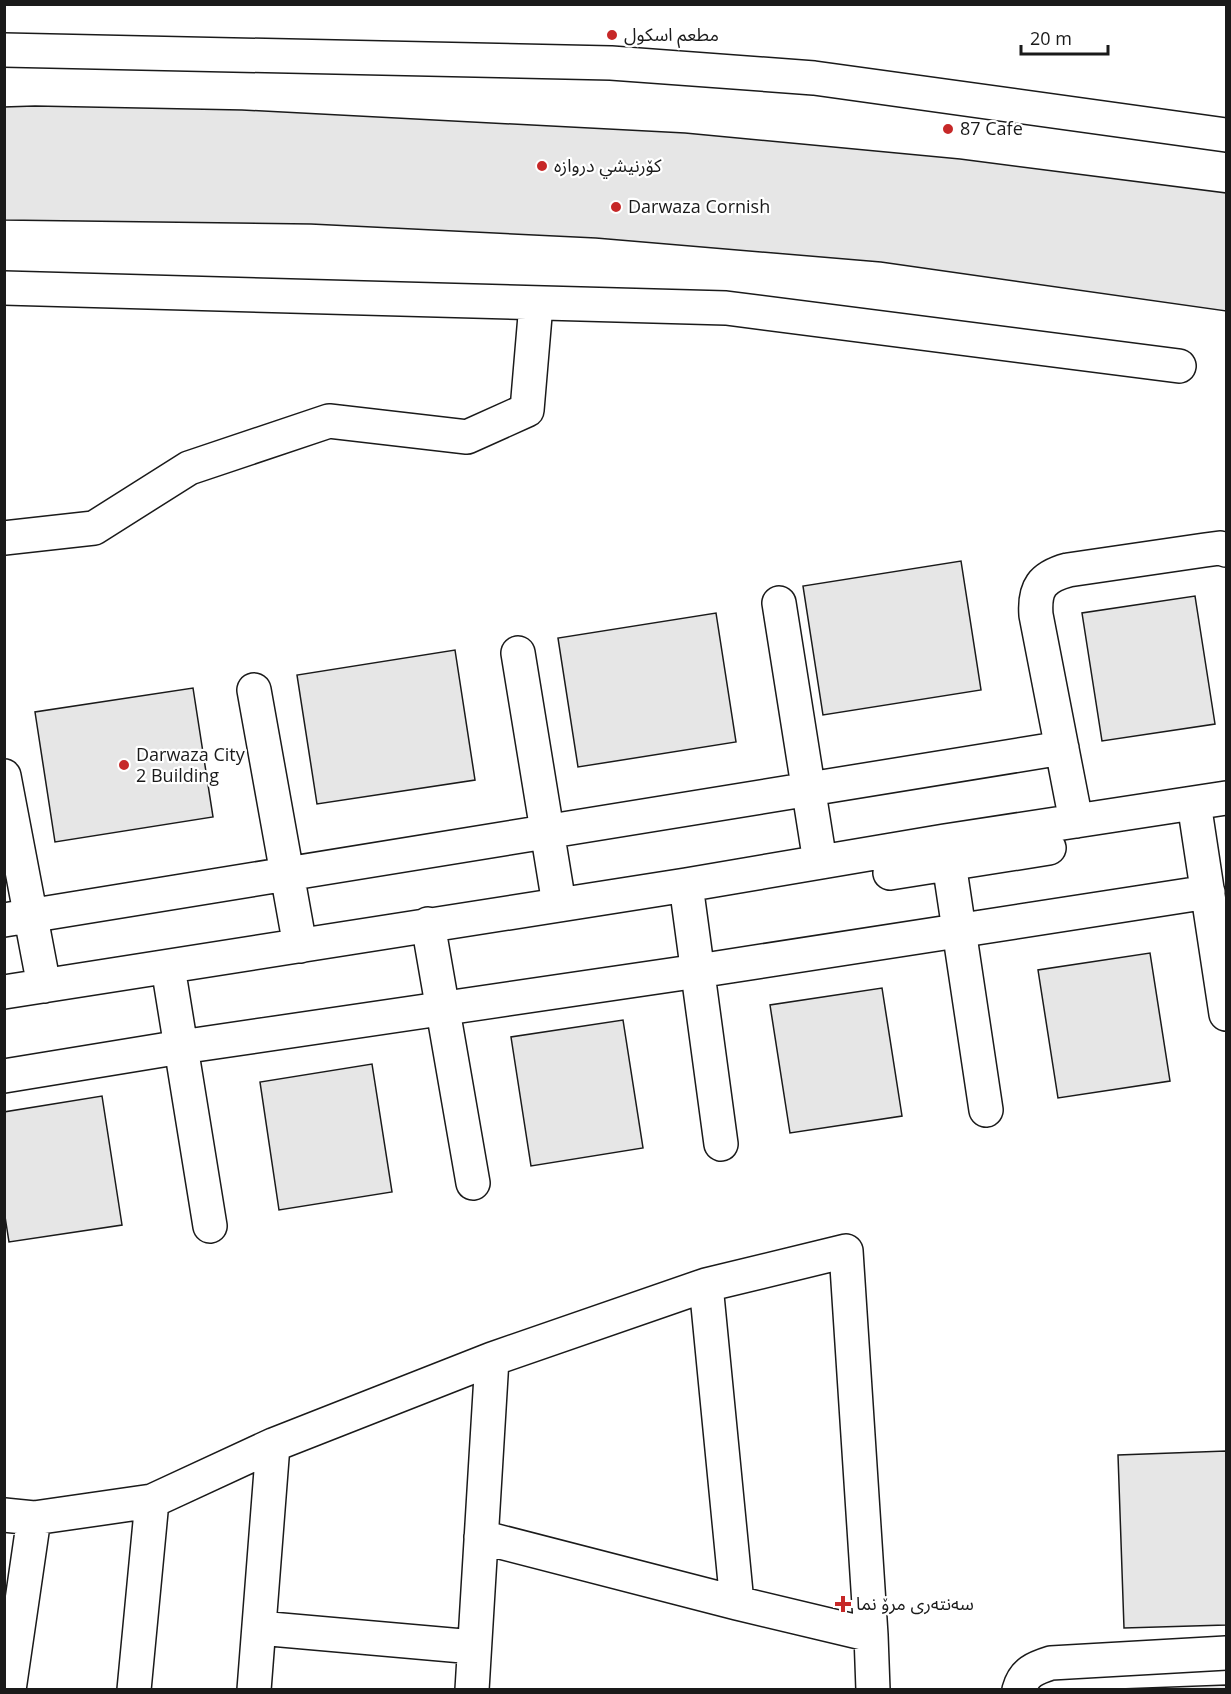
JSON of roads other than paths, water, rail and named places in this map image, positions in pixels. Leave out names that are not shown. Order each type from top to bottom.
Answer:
[{"type":"street","points":[[4,50],[647,66],[814,78],[1227,135]]},
{"type":"street","points":[[4,288],[726,309],[1179,366]]},
{"type":"street","points":[[4,538],[94,528],[189,468],[329,422],[467,437],[527,410],[536,304]]},
{"type":"street","points":[[1076,821],[1036,615],[1035,599],[1041,585],[1052,574],[1068,570],[1205,549],[1227,550]]},
{"type":"street","points":[[779,603],[820,862]]},
{"type":"street","points":[[518,653],[559,904]]},
{"type":"street","points":[[254,690],[300,946]]},
{"type":"street","points":[[18,918],[1062,748]]},
{"type":"street","points":[[4,776],[18,918],[44,986]]},
{"type":"street","points":[[4,992],[44,986],[169,976],[947,852],[1206,816],[1227,798]]},
{"type":"street","points":[[4,1011],[300,946],[430,933],[559,904],[688,894],[820,862],[947,852],[1076,821],[1206,816]]},
{"type":"street","points":[[1206,816],[1208,892],[1227,1014]]},
{"type":"street","points":[[947,852],[986,1110]]},
{"type":"street","points":[[4,1076],[181,1047],[698,971],[1208,892]]},
{"type":"street","points":[[688,894],[721,1144]]},
{"type":"street","points":[[430,933],[473,1183]]},
{"type":"street","points":[[169,976],[210,1226]]},
{"type":"street","points":[[9,1689],[19,1517],[152,1501],[273,1444],[492,1359],[706,1285],[846,1251],[873,1689]]},
{"type":"street","points":[[706,1285],[737,1603]]},
{"type":"street","points":[[472,1689],[492,1359]]},
{"type":"street","points":[[254,1689],[273,1444]]},
{"type":"street","points":[[134,1689],[152,1501]]},
{"type":"street","points":[[481,1537],[871,1635]]},
{"type":"street","points":[[259,1628],[474,1647]]},
{"type":"street","points":[[1019,1689],[1021,1682],[1031,1670],[1051,1663],[1227,1653]]},
{"type":"place","name":"مطعم اسكول","points":[[612,35]]},
{"type":"place","name":"87 Cafe","points":[[948,129]]},
{"type":"place","name":"کۆرنيشي دروازە","points":[[542,166]]},
{"type":"place","name":"Darwaza Cornish","points":[[616,207]]},
{"type":"place","name":"Darwaza City 2 Building","points":[[124,765]]},
{"type":"place","name":"سەنتەرى مرۆ نما","points":[[843,1604]]}]
